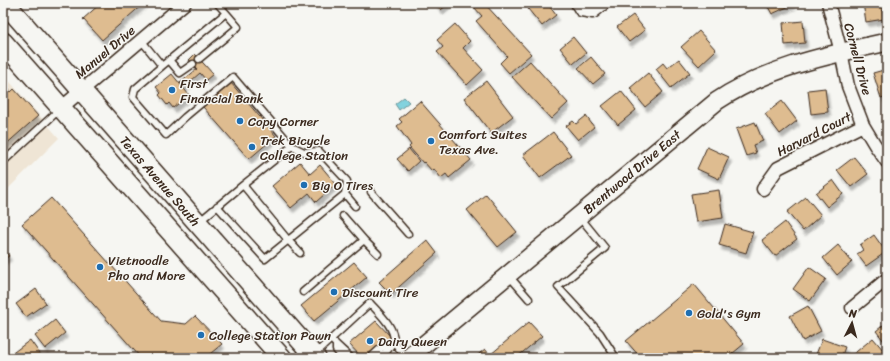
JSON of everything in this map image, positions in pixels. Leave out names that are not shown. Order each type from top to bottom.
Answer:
[{"type":"main road","name":"Texas Avenue South","points":[[5,3],[315,356]]},
{"type":"main road","name":"Texas Avenue South","points":[[3,42],[282,358]]},
{"type":"street","name":"Manuel Drive","points":[[61,108],[185,3]]},
{"type":"street","points":[[576,3],[581,10],[593,12],[604,3]]},
{"type":"street","name":"Cornell Drive","points":[[828,3],[848,86],[863,125],[887,162]]},
{"type":"street","name":"Brentwood Drive East","points":[[407,358],[717,101],[729,93],[767,74],[797,64],[841,52],[887,42]]},
{"type":"street","name":"Harvard Court","points":[[763,189],[778,168],[863,125]]},
{"type":"street","points":[[852,308],[887,278]]},
{"type":"lane","points":[[199,59],[238,27],[217,3]]},
{"type":"lane","points":[[217,206],[265,259],[344,194],[347,181],[319,151],[304,152],[292,146],[233,78],[185,117],[166,135],[133,97],[135,89],[226,12]]},
{"type":"lane","points":[[141,40],[162,66]]},
{"type":"lane","points":[[169,60],[180,73],[193,64]]},
{"type":"lane","points":[[3,162],[61,108]]},
{"type":"lane","points":[[197,223],[292,146]]},
{"type":"lane","points":[[243,185],[300,253]]},
{"type":"lane","points":[[371,192],[408,234]]},
{"type":"lane","points":[[344,194],[355,206]]},
{"type":"lane","points":[[343,216],[378,254]]},
{"type":"lane","points":[[579,216],[605,248],[558,287],[600,333],[616,358]]},
{"type":"lane","points":[[303,292],[364,240]]},
{"type":"lane","points":[[508,274],[529,299]]},
{"type":"lane","points":[[315,356],[370,303],[383,317],[394,336],[392,344],[387,351],[378,358]]},
{"type":"lane","points":[[331,339],[351,358]]},
{"type":"lane","points":[[336,344],[336,350],[343,358]]},
{"type":"lane","points":[[392,344],[407,358]]},
{"type":"lane","points":[[370,358],[382,347],[392,344]]},
{"type":"shaded area","points":[[3,74],[59,138],[3,194]]},
{"type":"water","points":[[404,97],[409,102],[399,110],[395,104]]},
{"type":"building","points":[[101,3],[144,3],[102,40],[83,19]]},
{"type":"building","points":[[435,3],[449,3],[441,10]]},
{"type":"building","points":[[479,3],[484,3],[531,54],[509,73],[500,63],[507,56],[476,21],[482,16],[474,7]]},
{"type":"building","points":[[536,3],[547,3],[556,15],[542,26],[528,9]]},
{"type":"building","points":[[765,3],[794,3],[794,4],[772,14]]},
{"type":"building","points":[[863,3],[881,3],[884,19],[866,22]]},
{"type":"building","points":[[633,15],[645,30],[629,42],[617,27]]},
{"type":"building","points":[[803,21],[805,43],[785,45],[783,23]]},
{"type":"building","points":[[455,24],[470,41],[463,48],[483,70],[467,85],[437,52],[443,47],[437,40]]},
{"type":"building","points":[[699,31],[716,50],[699,66],[681,47]]},
{"type":"building","points":[[573,37],[586,53],[573,64],[560,48]]},
{"type":"building","points":[[195,54],[213,74],[206,80],[200,73],[184,87],[180,83],[197,69],[189,60]]},
{"type":"building","points":[[591,57],[605,74],[593,84],[578,68]]},
{"type":"building","points":[[679,59],[690,73],[671,88],[656,69],[663,63],[667,68]]},
{"type":"building","points":[[530,61],[568,103],[551,119],[512,77]]},
{"type":"building","points":[[887,69],[887,96],[881,98],[873,73]]},
{"type":"building","points":[[648,73],[663,92],[645,107],[630,88]]},
{"type":"building","name":"First Financial Bank","points":[[172,74],[189,95],[173,108],[169,103],[167,105],[159,95],[161,93],[156,87]]},
{"type":"building","points":[[486,81],[513,116],[491,133],[464,98]]},
{"type":"building","name":"Copy Corner","points":[[231,83],[276,136],[249,159],[203,107]]},
{"type":"building","points":[[6,87],[11,92],[14,89],[38,116],[3,147],[3,90]]},
{"type":"building","points":[[825,88],[828,112],[811,114],[808,90]]},
{"type":"building","points":[[621,91],[636,110],[618,125],[602,106]]},
{"type":"building","name":"Comfort Suites Texas Ave.","points":[[420,101],[471,160],[449,178],[446,174],[441,178],[434,169],[432,171],[424,162],[423,163],[409,147],[411,145],[397,126],[402,122],[399,119]]},
{"type":"building","points":[[782,101],[797,121],[780,134],[765,114]]},
{"type":"building","points":[[586,116],[594,127],[578,140],[566,126],[573,121],[576,124]]},
{"type":"building","points":[[755,122],[763,141],[753,145],[756,153],[746,156],[736,129]]},
{"type":"building","points":[[553,132],[571,155],[540,178],[523,155]]},
{"type":"building","points":[[707,147],[729,157],[719,179],[697,169]]},
{"type":"building","points":[[409,149],[419,161],[408,171],[397,159]]},
{"type":"building","points":[[854,157],[868,174],[851,187],[837,170]]},
{"type":"building","name":"Big O Tires","points":[[300,162],[310,174],[320,165],[336,184],[316,202],[309,193],[291,208],[272,186]]},
{"type":"building","points":[[833,180],[843,194],[827,207],[816,193]]},
{"type":"building","points":[[719,190],[723,218],[696,222],[691,194]]},
{"type":"building","points":[[486,194],[517,232],[498,247],[467,210]]},
{"type":"building","points":[[806,197],[821,215],[803,231],[787,212]]},
{"type":"building","points":[[51,198],[161,321],[186,324],[195,316],[222,344],[205,358],[141,358],[22,224]]},
{"type":"building","points":[[785,222],[797,239],[775,256],[762,240]]},
{"type":"building","points":[[725,224],[753,232],[746,253],[719,245]]},
{"type":"building","points":[[874,235],[886,252],[866,266],[857,254],[863,250],[860,245]]},
{"type":"building","points":[[427,240],[437,253],[391,294],[379,282]]},
{"type":"building","points":[[838,245],[852,262],[837,275],[823,258]]},
{"type":"building","points":[[3,249],[9,256],[3,260]]},
{"type":"building","name":"Discount Tire","points":[[354,262],[367,277],[314,321],[301,306]]},
{"type":"building","points":[[809,267],[826,279],[810,301],[793,289]]},
{"type":"building","name":"Gold's Gym","points":[[694,284],[744,344],[727,358],[641,358],[626,341]]},
{"type":"building","points":[[36,289],[46,303],[26,317],[16,304]]},
{"type":"building","points":[[808,306],[821,331],[803,341],[790,316]]},
{"type":"building","points":[[55,320],[65,333],[45,349],[35,336]]},
{"type":"building","name":"Dairy Queen","points":[[376,321],[391,337],[367,358],[362,358],[349,344]]},
{"type":"building","points":[[529,322],[542,336],[516,358],[474,358],[485,349],[490,355]]},
{"type":"building","points":[[887,322],[887,345],[876,331]]},
{"type":"building","points":[[873,338],[884,351],[876,358],[853,358],[851,356]]},
{"type":"building","points":[[822,339],[845,347],[841,358],[815,357]]},
{"type":"building","points":[[30,340],[40,354],[35,358],[12,358],[10,355]]},
{"type":"place","name":"First Financial Bank","points":[[172,90]]},
{"type":"place","name":"Copy Corner","points":[[240,121]]},
{"type":"place","name":"Comfort Suites Texas Ave.","points":[[431,141]]},
{"type":"place","name":"Trek Bicycle College Station","points":[[252,147]]},
{"type":"place","name":"Big O Tires","points":[[304,185]]},
{"type":"place","name":"Vietnoodle Pho and More","points":[[100,267]]},
{"type":"place","name":"Discount Tire","points":[[334,292]]},
{"type":"place","name":"Gold's Gym","points":[[689,313]]},
{"type":"place","name":"College Station Pawn","points":[[201,335]]},
{"type":"place","name":"Dairy Queen","points":[[370,341]]}]
